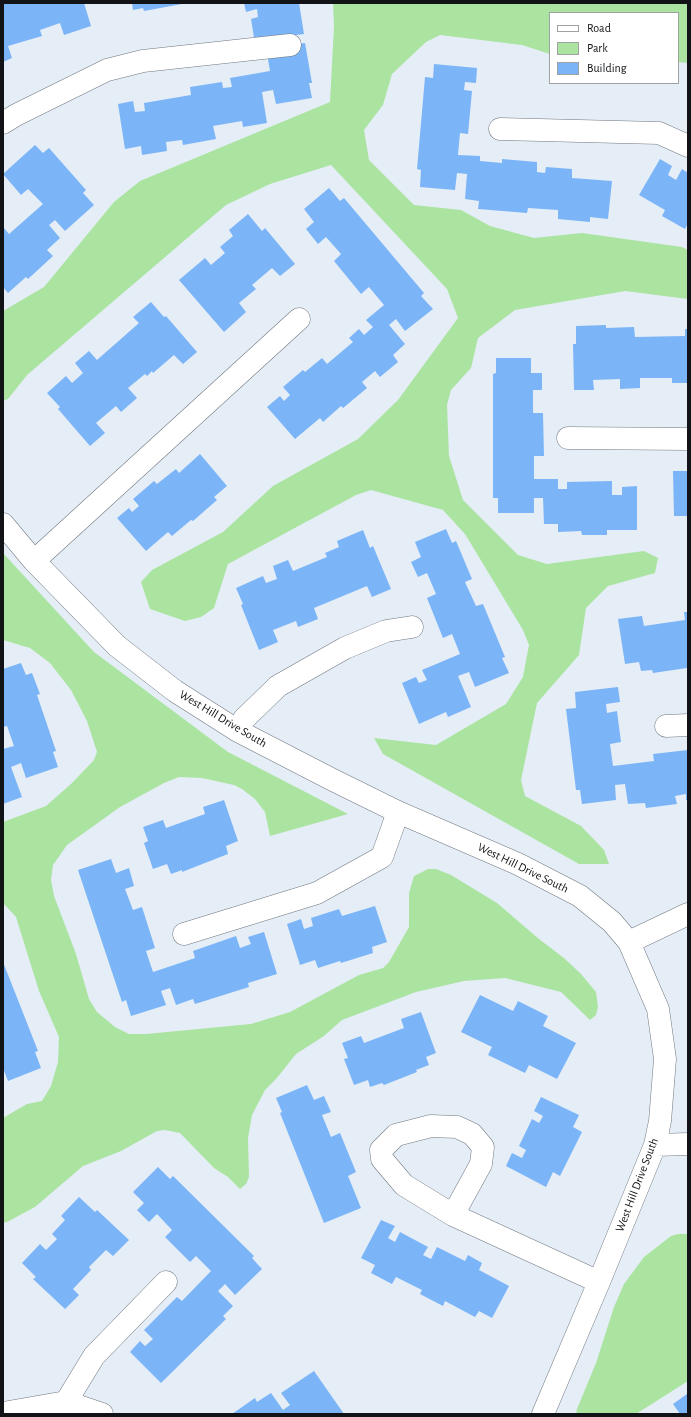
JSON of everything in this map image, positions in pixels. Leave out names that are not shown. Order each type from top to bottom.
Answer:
[{"type":"street","points":[[3,123],[16,115],[107,70],[143,61],[290,45]]},
{"type":"street","points":[[500,129],[659,133],[688,146]]},
{"type":"street","points":[[34,561],[299,319]]},
{"type":"street","points":[[568,438],[688,439]]},
{"type":"street","name":"West Hill Drive South","points":[[3,524],[34,561],[117,646],[175,691],[238,731],[398,812],[518,864],[580,896],[612,922],[629,942],[658,1009],[665,1059],[660,1121],[655,1145],[543,1414]]},
{"type":"street","points":[[238,731],[244,719],[278,686],[363,639],[386,631],[412,627]]},
{"type":"street","points":[[666,726],[688,725]]},
{"type":"street","points":[[184,934],[317,893],[382,857],[398,812]]},
{"type":"street","points":[[629,942],[688,914]]},
{"type":"street","points":[[454,1215],[482,1164],[483,1147],[472,1134],[456,1126],[431,1126],[396,1135],[381,1150],[382,1159],[404,1185],[454,1215],[599,1282]]},
{"type":"street","points":[[655,1145],[688,1144]]},
{"type":"street","points":[[66,1402],[94,1356],[166,1282]]},
{"type":"street","points":[[3,1413],[66,1402],[102,1414]]},
{"type":"green space","points":[[333,3],[688,3],[688,63],[679,62],[679,12],[549,12],[549,54],[522,45],[440,35],[426,42],[392,74],[383,105],[364,130],[369,160],[414,205],[461,210],[490,226],[534,238],[582,233],[682,247],[688,250],[688,299],[625,291],[515,310],[478,338],[471,368],[451,390],[447,405],[449,456],[463,500],[518,555],[547,564],[644,551],[658,558],[655,573],[608,586],[586,608],[579,655],[537,703],[521,780],[525,796],[581,826],[604,850],[609,864],[579,864],[383,754],[374,738],[436,745],[506,704],[523,677],[529,645],[523,630],[465,534],[443,510],[371,490],[356,495],[228,564],[214,608],[201,617],[185,621],[150,609],[141,582],[152,570],[223,532],[273,486],[358,439],[398,400],[458,318],[447,289],[331,165],[270,184],[226,205],[27,375],[8,399],[3,401],[3,311],[44,287],[114,202],[140,181],[330,102],[334,26]]},
{"type":"green space","points":[[3,553],[94,652],[228,752],[348,814],[270,836],[265,812],[255,799],[242,789],[234,785],[202,778],[179,777],[164,783],[120,807],[67,845],[53,865],[51,880],[54,896],[76,954],[89,999],[97,1012],[115,1027],[129,1034],[146,1034],[251,1024],[290,1012],[359,975],[383,968],[389,962],[409,927],[409,893],[414,876],[428,869],[436,869],[451,875],[497,903],[564,958],[581,974],[596,992],[598,1007],[596,1015],[590,1020],[561,992],[505,978],[464,981],[416,992],[342,1020],[324,1036],[296,1054],[265,1090],[252,1115],[248,1138],[249,1177],[246,1184],[240,1189],[228,1177],[214,1168],[180,1133],[165,1130],[157,1131],[121,1151],[83,1166],[35,1207],[3,1223],[3,1118],[27,1104],[42,1101],[51,1086],[58,1062],[59,1037],[39,991],[16,917],[3,904],[3,822],[46,806],[71,784],[94,760],[97,752],[87,721],[71,690],[50,663],[30,648],[3,640]]},
{"type":"green space","points":[[688,1234],[688,1381],[636,1414],[576,1414],[596,1363],[614,1307],[624,1284],[644,1257],[671,1236]]},
{"type":"building","points":[[3,3],[84,3],[91,26],[64,35],[60,23],[40,30],[42,36],[8,46],[12,58],[3,62]]},
{"type":"building","points":[[132,3],[182,4],[144,11],[143,8],[133,10]]},
{"type":"building","points":[[244,3],[299,3],[304,34],[296,35],[298,44],[305,43],[312,83],[309,83],[312,98],[276,104],[273,90],[262,92],[267,123],[243,127],[242,121],[213,126],[216,139],[183,145],[182,140],[166,142],[167,151],[142,155],[141,146],[125,149],[118,104],[133,101],[135,112],[145,111],[144,103],[191,95],[190,87],[222,82],[223,88],[232,87],[230,78],[270,71],[266,48],[256,50],[251,19],[258,17],[257,9],[246,12]]},
{"type":"building","points":[[434,64],[477,68],[476,83],[465,82],[464,90],[472,91],[468,134],[460,133],[458,155],[480,156],[480,161],[502,163],[502,159],[537,162],[537,172],[545,173],[546,167],[572,169],[572,178],[612,181],[608,219],[590,217],[590,222],[558,219],[558,210],[528,208],[527,213],[478,209],[479,201],[465,199],[467,174],[457,173],[455,190],[420,187],[421,170],[417,169],[425,77],[433,78]]},
{"type":"building","points":[[35,145],[43,153],[49,148],[86,190],[83,193],[94,205],[65,231],[55,220],[49,225],[60,238],[47,250],[53,256],[28,279],[26,277],[8,293],[3,287],[3,230],[4,228],[9,234],[43,204],[28,189],[21,195],[3,174]]},
{"type":"building","points":[[660,159],[672,166],[668,175],[676,180],[682,169],[688,173],[688,223],[685,229],[662,216],[665,210],[639,195]]},
{"type":"building","points":[[329,188],[340,201],[344,198],[424,293],[421,296],[433,309],[405,331],[396,319],[389,325],[405,344],[393,355],[398,362],[380,377],[375,371],[362,382],[367,388],[343,408],[341,406],[323,422],[320,418],[295,439],[267,407],[280,396],[284,401],[290,395],[283,387],[303,370],[305,372],[322,358],[327,364],[353,342],[349,338],[359,329],[364,335],[373,327],[366,320],[384,305],[369,287],[361,294],[334,261],[341,254],[326,237],[318,244],[306,229],[314,222],[304,209]]},
{"type":"building","points":[[248,214],[262,231],[265,228],[295,264],[280,276],[272,268],[252,285],[256,289],[239,303],[246,312],[224,332],[179,280],[205,258],[211,265],[225,253],[220,247],[233,236],[229,230]]},
{"type":"building","points":[[151,302],[164,317],[166,316],[197,352],[183,364],[174,355],[153,373],[152,371],[147,376],[145,374],[128,388],[137,398],[121,412],[116,406],[96,423],[105,433],[90,446],[58,409],[60,407],[47,393],[66,376],[72,383],[83,373],[75,363],[89,351],[97,360],[139,323],[133,317]]},
{"type":"building","points":[[606,325],[606,328],[634,327],[635,337],[685,336],[685,329],[688,329],[688,383],[672,383],[672,378],[640,378],[640,388],[620,389],[620,379],[593,380],[594,390],[574,390],[573,344],[576,344],[576,326]]},
{"type":"building","points":[[496,358],[531,358],[531,373],[542,373],[542,390],[533,390],[533,413],[543,413],[544,456],[534,456],[534,479],[558,479],[558,489],[567,489],[567,482],[612,481],[612,495],[622,495],[622,487],[637,486],[637,530],[607,530],[607,535],[582,535],[581,531],[558,532],[558,524],[544,524],[543,498],[534,498],[534,513],[498,513],[498,498],[493,498],[493,374],[496,373]]},
{"type":"building","points":[[200,454],[227,486],[214,497],[217,500],[193,521],[191,520],[172,536],[168,532],[146,551],[117,518],[129,508],[132,512],[139,506],[133,499],[154,481],[157,484],[176,469],[179,473]]},
{"type":"building","points":[[673,471],[688,471],[688,516],[674,516]]},
{"type":"building","points":[[446,529],[452,543],[456,541],[472,579],[465,582],[476,606],[483,604],[505,657],[502,658],[509,673],[475,687],[469,672],[458,676],[471,707],[448,717],[446,712],[419,724],[402,683],[416,677],[419,683],[427,680],[422,670],[460,654],[452,634],[443,638],[427,598],[436,594],[427,573],[418,577],[411,562],[421,557],[415,542]]},
{"type":"building","points":[[363,530],[370,548],[373,546],[391,589],[372,597],[367,586],[314,608],[318,619],[298,627],[296,621],[273,630],[278,642],[259,650],[241,605],[243,604],[236,588],[263,576],[266,583],[277,579],[273,566],[288,560],[293,571],[327,557],[325,553],[339,547],[337,541]]},
{"type":"building","points":[[684,612],[688,612],[687,668],[653,673],[652,670],[641,671],[639,662],[625,664],[618,619],[642,616],[644,626],[685,620]]},
{"type":"building","points":[[21,663],[26,675],[32,673],[40,694],[37,695],[56,751],[53,752],[58,767],[26,778],[21,763],[11,767],[22,797],[3,804],[3,749],[14,746],[7,726],[3,727],[3,669]]},
{"type":"building","points":[[618,687],[620,702],[606,704],[607,713],[617,711],[621,742],[610,744],[613,766],[654,761],[653,754],[688,750],[688,800],[686,800],[686,794],[675,796],[677,804],[646,808],[645,803],[628,804],[625,784],[615,785],[616,800],[582,804],[580,790],[576,790],[566,709],[576,708],[575,692]]},
{"type":"building","points":[[224,800],[238,841],[226,846],[228,854],[182,872],[182,870],[171,874],[167,864],[153,869],[144,843],[148,841],[143,827],[163,820],[166,828],[205,814],[203,807]]},
{"type":"building","points":[[111,859],[116,873],[129,868],[134,886],[125,889],[133,910],[142,907],[155,948],[146,951],[153,972],[195,958],[193,951],[236,936],[240,948],[251,944],[248,937],[264,932],[277,974],[248,983],[249,987],[195,1004],[193,999],[176,1005],[170,988],[161,991],[166,1005],[131,1016],[126,1000],[122,1002],[78,870]]},
{"type":"building","points":[[375,906],[387,942],[372,947],[373,953],[341,963],[340,961],[318,968],[315,960],[300,965],[287,924],[301,919],[304,929],[313,926],[311,918],[339,909],[342,916]]},
{"type":"building","points":[[3,962],[38,1051],[35,1052],[41,1068],[8,1081],[3,1068]]},
{"type":"building","points":[[480,995],[513,1011],[518,1001],[548,1016],[543,1026],[576,1043],[557,1079],[529,1065],[525,1073],[488,1055],[492,1047],[461,1032]]},
{"type":"building","points":[[421,1012],[436,1053],[426,1057],[429,1065],[416,1070],[417,1072],[384,1085],[382,1083],[370,1087],[368,1080],[354,1085],[344,1059],[348,1058],[342,1043],[361,1036],[364,1043],[404,1028],[401,1019]]},
{"type":"building","points":[[307,1085],[314,1100],[324,1096],[331,1112],[322,1115],[331,1137],[340,1133],[356,1172],[348,1176],[361,1208],[324,1223],[280,1113],[282,1112],[276,1098]]},
{"type":"building","points":[[541,1097],[579,1115],[573,1127],[582,1132],[560,1176],[553,1172],[546,1187],[506,1166],[512,1153],[522,1158],[526,1150],[519,1146],[532,1119],[539,1123],[543,1116],[534,1111]]},
{"type":"building","points":[[158,1167],[170,1179],[173,1176],[254,1256],[252,1258],[262,1269],[235,1295],[225,1284],[218,1291],[233,1306],[223,1316],[226,1319],[161,1383],[130,1352],[140,1341],[145,1346],[153,1339],[144,1330],[177,1297],[182,1301],[211,1271],[196,1256],[190,1262],[165,1237],[172,1230],[157,1214],[149,1222],[137,1210],[144,1203],[133,1192]]},
{"type":"building","points":[[79,1197],[95,1212],[97,1210],[129,1240],[113,1256],[106,1250],[89,1267],[91,1270],[73,1289],[79,1295],[65,1309],[33,1279],[36,1277],[22,1263],[40,1244],[46,1250],[57,1239],[52,1234],[65,1220],[61,1216]]},
{"type":"building","points":[[381,1220],[395,1226],[388,1238],[395,1242],[400,1232],[428,1247],[423,1255],[431,1259],[437,1247],[465,1261],[468,1255],[482,1263],[479,1270],[509,1286],[492,1318],[479,1311],[475,1317],[445,1301],[443,1306],[420,1294],[422,1290],[396,1277],[392,1284],[371,1273],[375,1265],[361,1258]]},
{"type":"building","points":[[314,1371],[344,1414],[232,1414],[255,1398],[257,1402],[271,1393],[283,1410],[290,1405],[281,1393]]},
{"type":"building","points":[[687,1394],[688,1414],[680,1414],[673,1404]]}]
